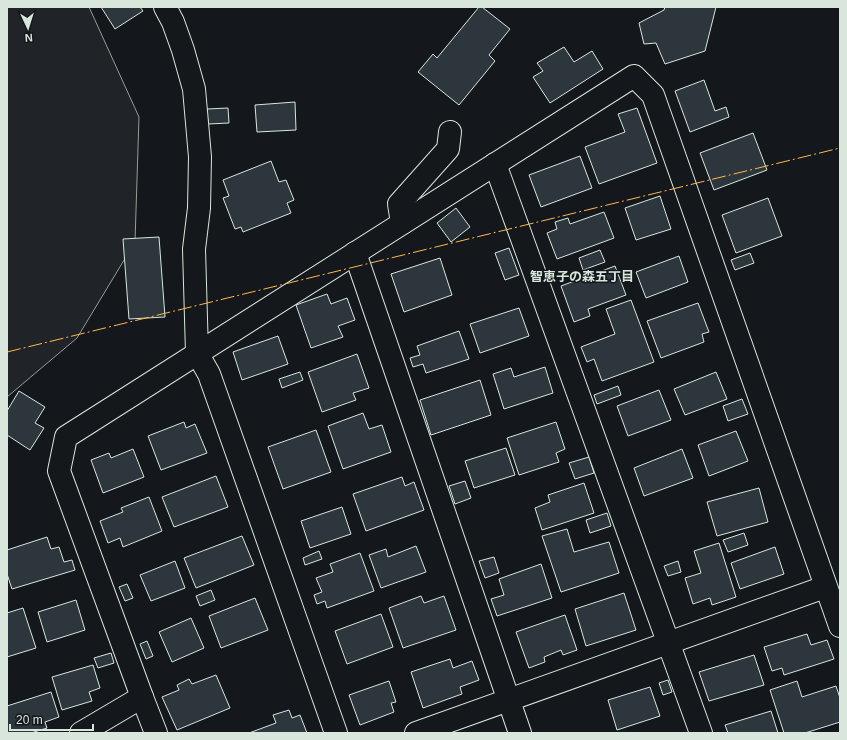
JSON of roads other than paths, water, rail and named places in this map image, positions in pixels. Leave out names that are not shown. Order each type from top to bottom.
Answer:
[{"type":"street","points":[[165,7],[183,50],[194,89],[200,157],[199,208],[194,249],[198,353],[209,374],[336,733]]},
{"type":"street","points":[[156,733],[59,471],[66,436],[634,76],[653,95],[840,626]]},
{"type":"street","points":[[402,223],[399,204],[448,149],[450,132]]},
{"type":"street","points":[[495,164],[701,733]]},
{"type":"street","points":[[355,253],[520,733]]},
{"type":"street","points":[[416,733],[508,699],[669,644],[825,587]]},
{"type":"street","points":[[81,733],[142,697]]},
{"type":"district","name":"智恵子の森五丁目","points":[[582,276]]}]
